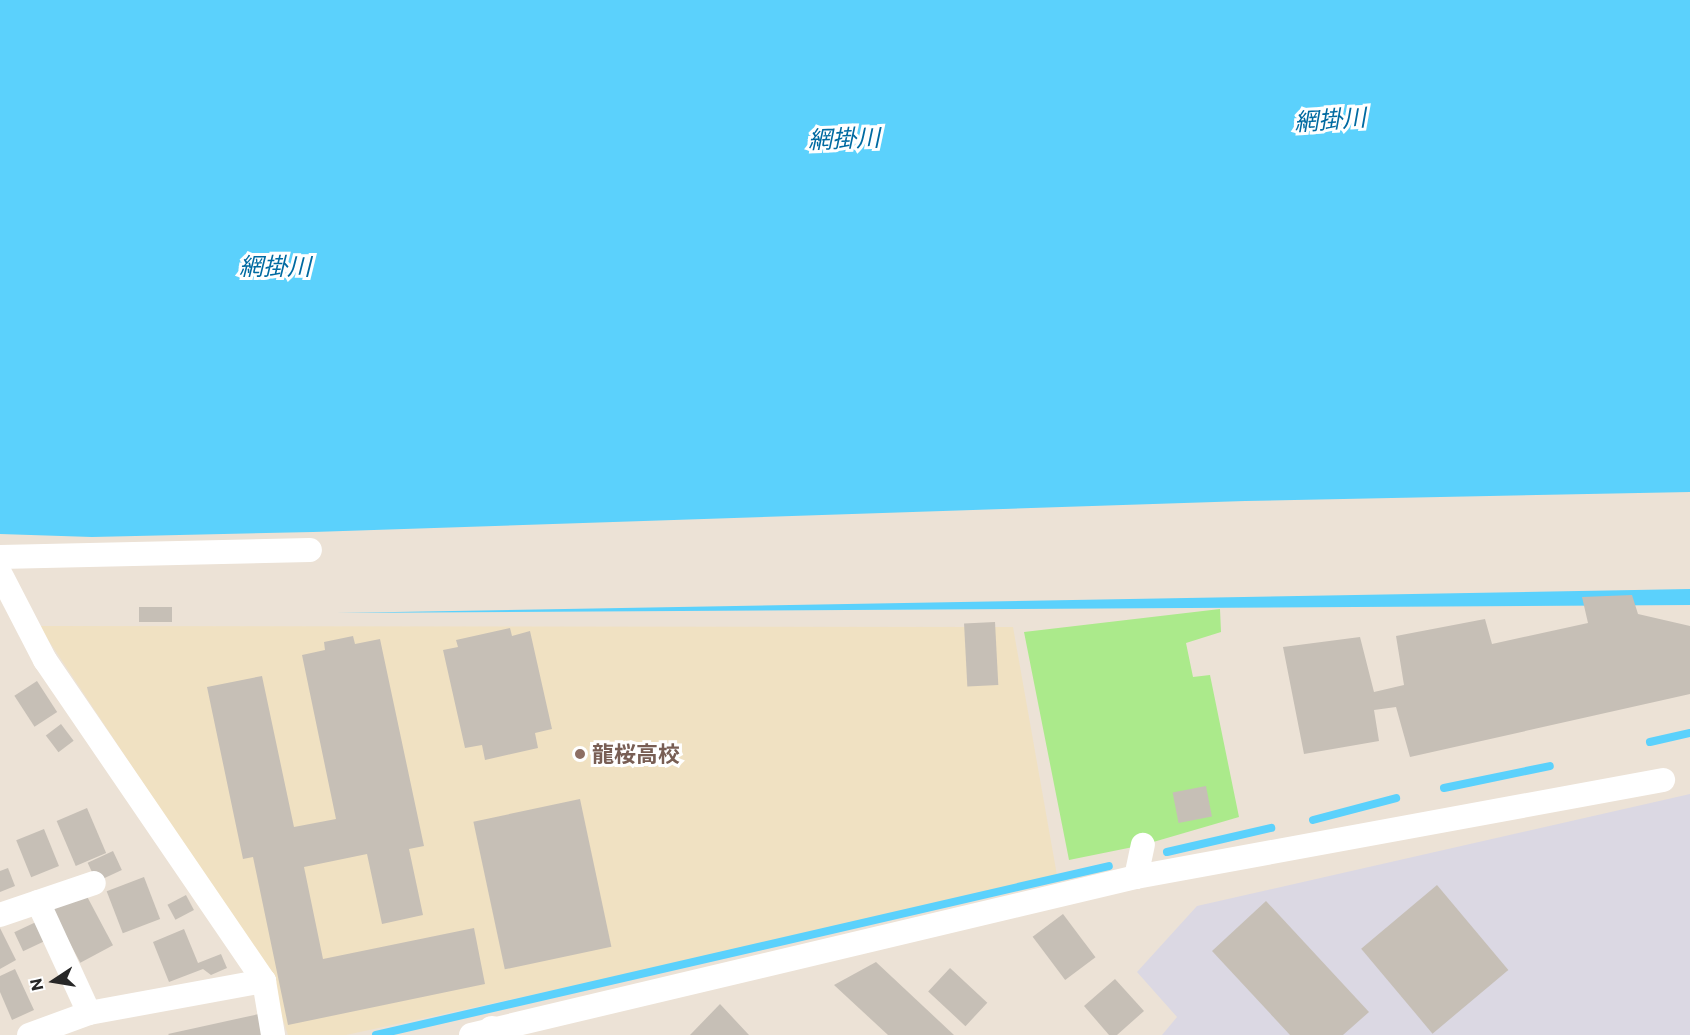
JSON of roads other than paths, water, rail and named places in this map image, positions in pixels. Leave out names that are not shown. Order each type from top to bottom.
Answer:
[{"type":"street","points":[[0,557],[310,550]]},
{"type":"street","points":[[0,573],[45,660],[264,981],[273,1035]]},
{"type":"street","points":[[487,1033],[1136,877],[1664,780]]},
{"type":"street","points":[[1136,877],[1143,844]]},
{"type":"street","points":[[0,915],[94,883]]},
{"type":"street","points":[[39,902],[89,1013]]},
{"type":"street","points":[[29,1035],[89,1013],[264,981]]},
{"type":"water","name":"網掛川","points":[[0,0],[1690,0],[1690,492],[1245,501],[313,532],[92,537],[0,534]]},
{"type":"water","points":[[1690,589],[1690,605],[337,613]]},
{"type":"waterway","points":[[1650,742],[1690,733]]},
{"type":"waterway","points":[[1444,788],[1550,766]]},
{"type":"waterway","points":[[1313,820],[1396,798]]},
{"type":"waterway","points":[[1167,852],[1271,828]]},
{"type":"waterway","points":[[376,1035],[1109,866]]},
{"type":"place","name":"龍桜高校","points":[[580,754]]}]
